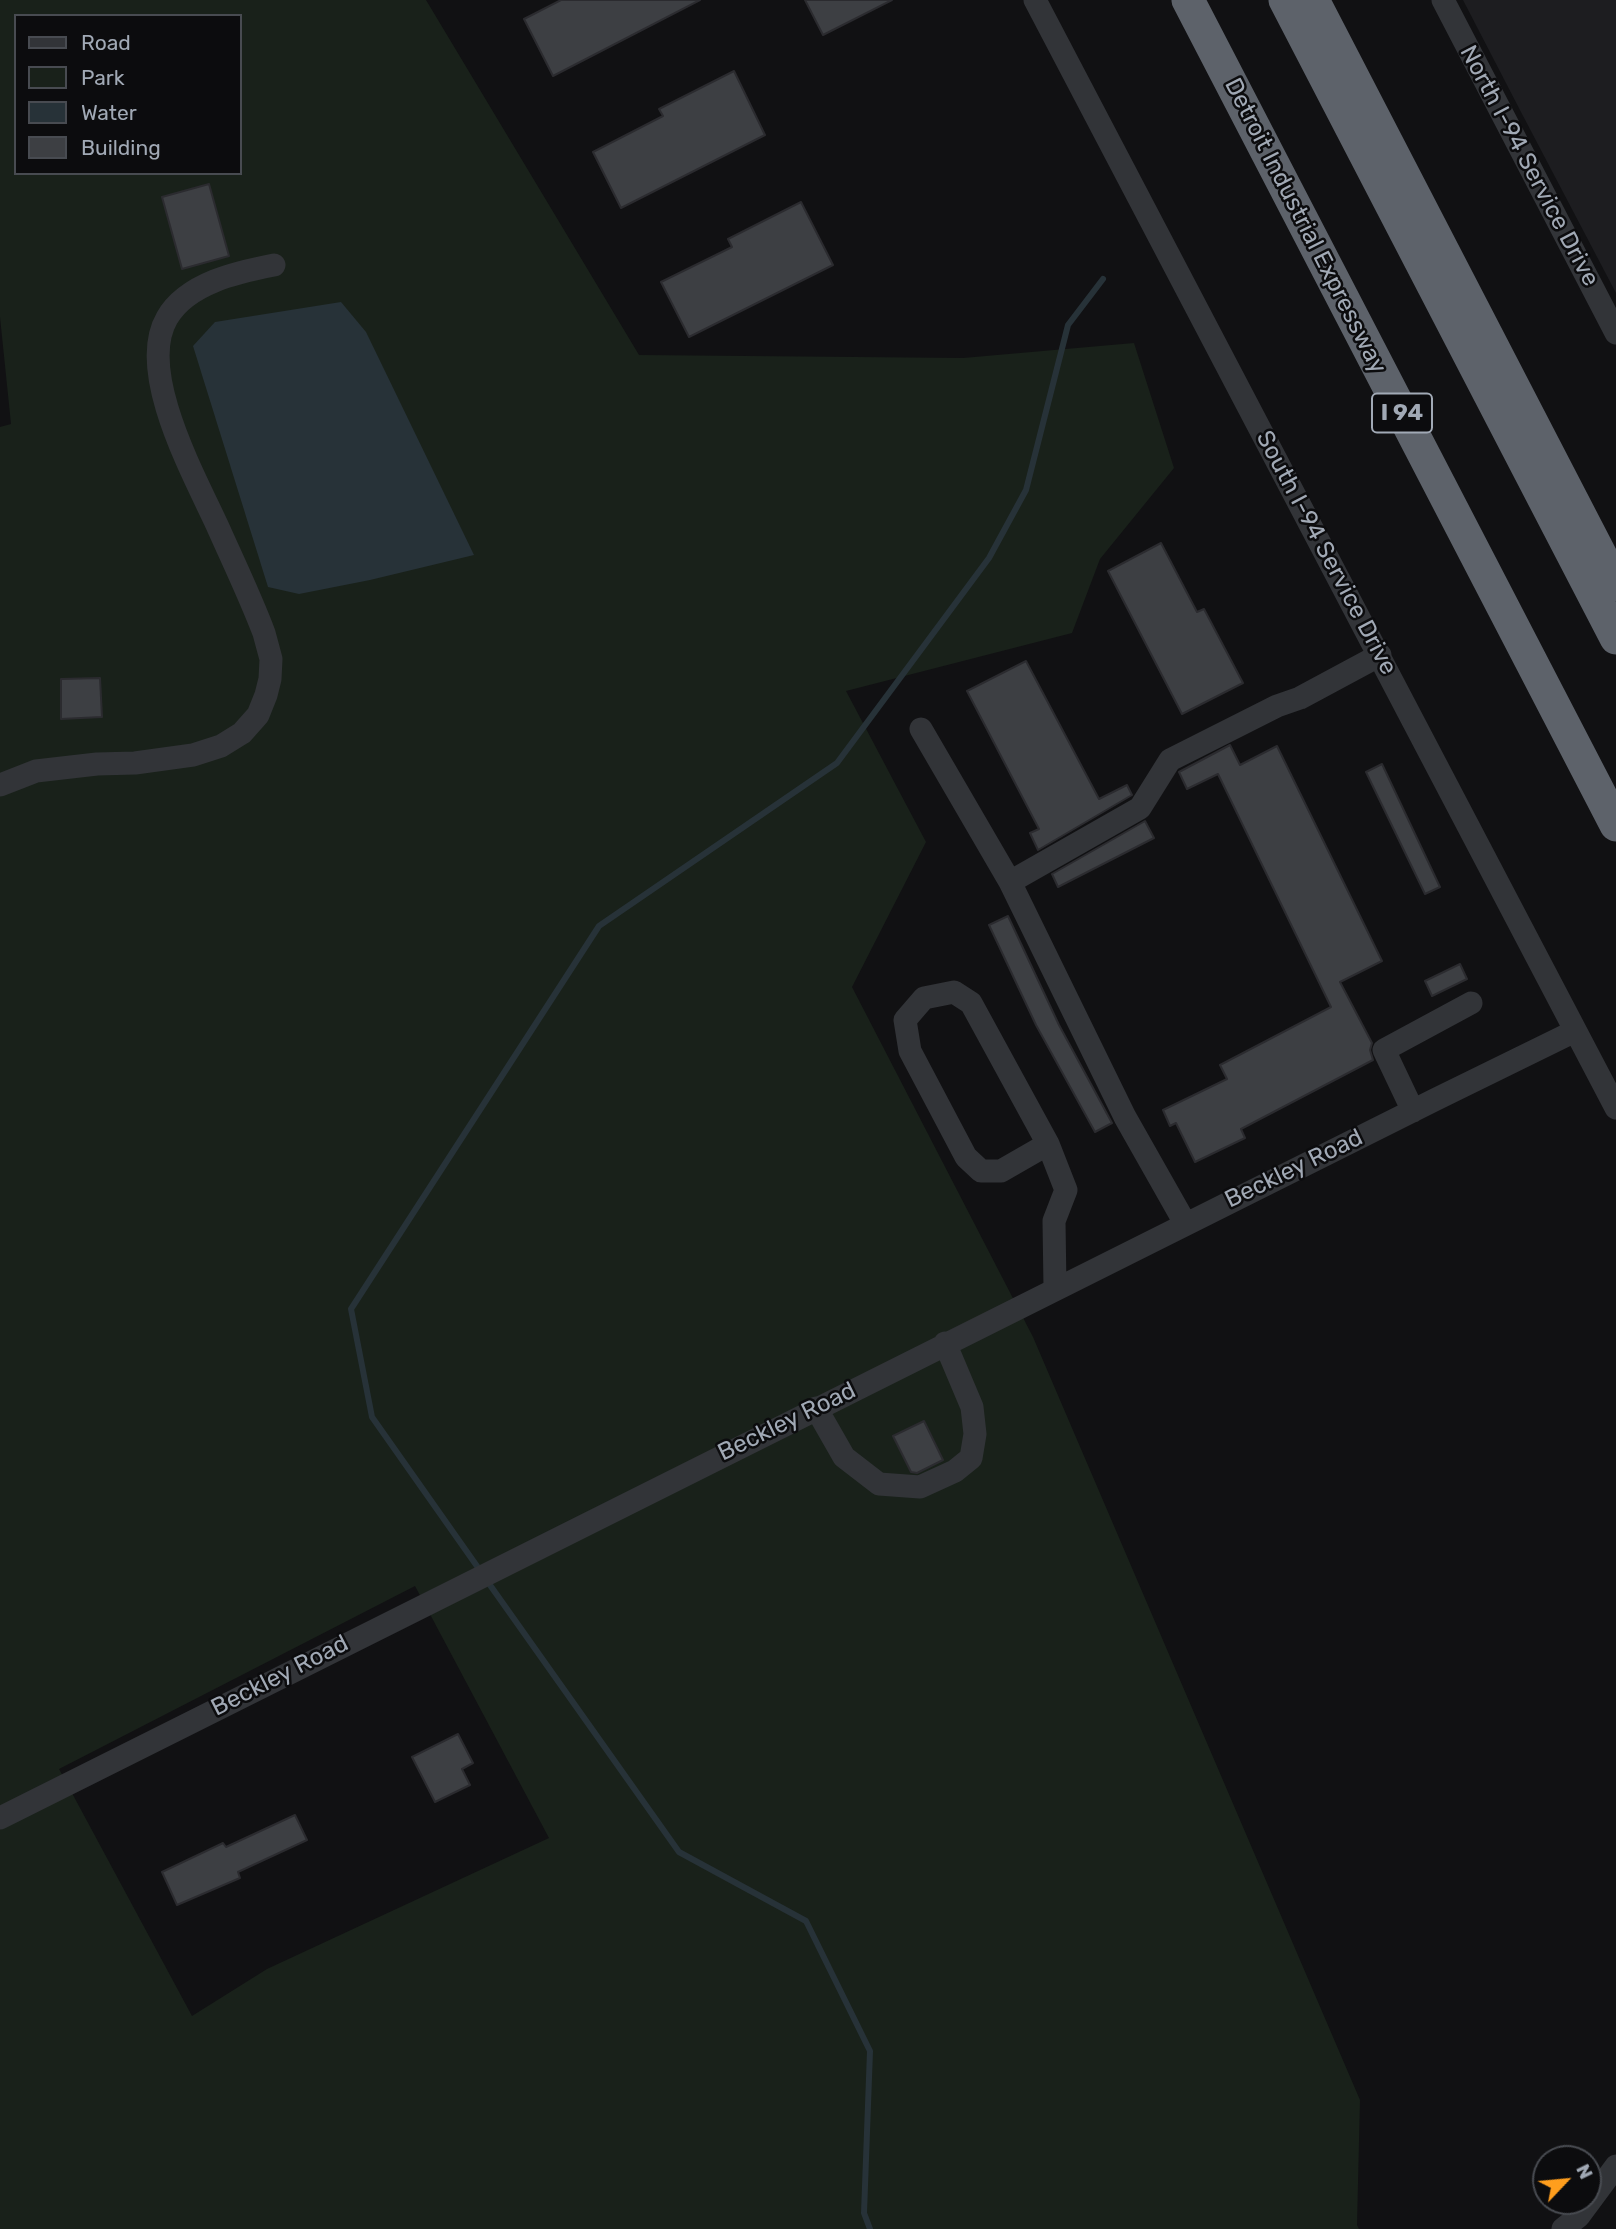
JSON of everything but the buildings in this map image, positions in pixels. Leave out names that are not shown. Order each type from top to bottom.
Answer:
[{"type":"highway","name":"Detroit Industrial Expressway","points":[[1188,0],[1616,825]]},
{"type":"highway","points":[[1285,0],[1616,638]]},
{"type":"highway","points":[[1313,0],[1616,585]]},
{"type":"highway","points":[[1323,0],[1369,107]]},
{"type":"street","name":"South I-94 Service Drive","points":[[1035,0],[1616,1108]]},
{"type":"street","name":"North I-94 Service Drive","points":[[1443,0],[1616,332]]},
{"type":"street","points":[[0,785],[36,771],[193,755],[221,746],[242,733],[258,715],[270,679],[271,659],[264,633],[167,409],[158,351],[161,330],[178,303],[220,279],[274,264]]},
{"type":"street","points":[[1010,882],[1140,808],[1170,760],[1277,706],[1300,698],[1380,655]]},
{"type":"street","points":[[921,729],[1010,882],[1125,1117],[1185,1223]]},
{"type":"street","points":[[1048,1143],[1001,1171],[981,1171],[966,1157],[910,1051],[905,1020],[924,998],[954,992],[971,1003],[1048,1143],[1066,1190],[1054,1221],[1055,1288]]},
{"type":"street","points":[[1413,1111],[1384,1050],[1471,1003]]},
{"type":"street","name":"Beckley Road","points":[[0,1818],[1185,1223],[1575,1031]]},
{"type":"street","points":[[816,1408],[845,1457],[879,1484],[920,1487],[954,1471],[971,1458],[975,1434],[972,1407],[945,1343]]},
{"type":"street","points":[[1563,2229],[1579,2216],[1616,2166]]},
{"type":"shaded area","points":[[1463,0],[1616,0],[1616,293],[1521,112]]},
{"type":"green space","points":[[0,0],[426,0],[639,355],[963,358],[1134,343],[1174,468],[1100,559],[1072,633],[846,691],[926,842],[852,987],[1033,1337],[1360,2100],[1359,2229],[0,2229],[0,427],[11,424],[0,317]],"holes":[[[415,1586],[549,1838],[267,1969],[192,2016],[59,1769]]]},
{"type":"water","points":[[341,302],[366,332],[474,555],[299,594],[268,587],[193,346],[215,322]]},
{"type":"waterway","points":[[479,1569],[372,1417],[351,1309],[599,926],[837,763],[989,558],[1026,490],[1068,325],[1103,279]]},
{"type":"waterway","points":[[485,1578],[679,1852],[806,1921],[870,2051],[864,2213],[870,2229]]}]
